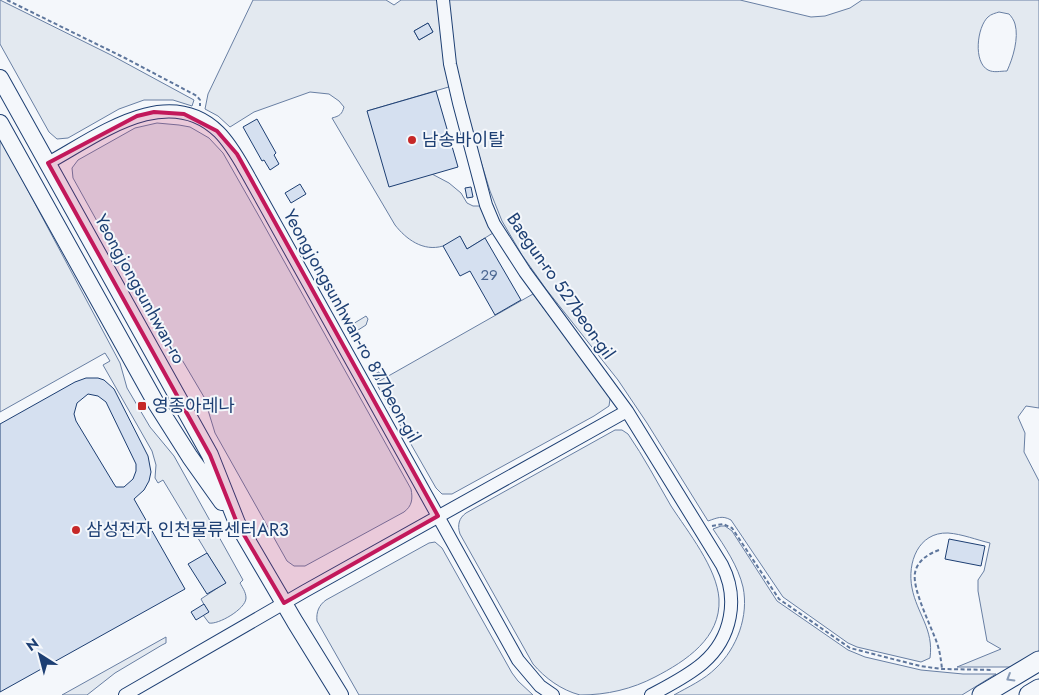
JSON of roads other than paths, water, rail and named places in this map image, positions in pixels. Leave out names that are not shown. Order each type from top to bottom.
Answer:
[{"type":"highway","points":[[982,695],[1039,661]]},
{"type":"highway","points":[[1029,695],[1039,689]]},
{"type":"main road","name":"Yeongjongsunhwan-ro","points":[[0,78],[210,455],[237,523]]},
{"type":"main road","name":"Yeongjongsunhwan-ro","points":[[0,123],[157,404],[190,458],[237,523],[340,695]]},
{"type":"street","name":"Baegun-ro 527beon-gil","points":[[443,0],[450,64],[486,205],[494,224],[521,266],[627,411]]},
{"type":"street","name":"Yeongjongsunhwan-ro 877beon-gil","points":[[48,163],[122,122],[154,112],[184,114],[196,118],[217,130],[236,154],[518,660],[535,681],[553,695]]},
{"type":"street","points":[[125,695],[284,603],[627,411],[722,565],[730,584],[732,596],[731,612],[726,630],[712,656],[702,665],[651,695]]},
{"type":"place","name":"남송바이탈","points":[[412,140]]},
{"type":"place","name":"영종아레나","points":[[142,406]]},
{"type":"place","name":"삼성전자 인천물류센터AR3","points":[[76,530]]}]
